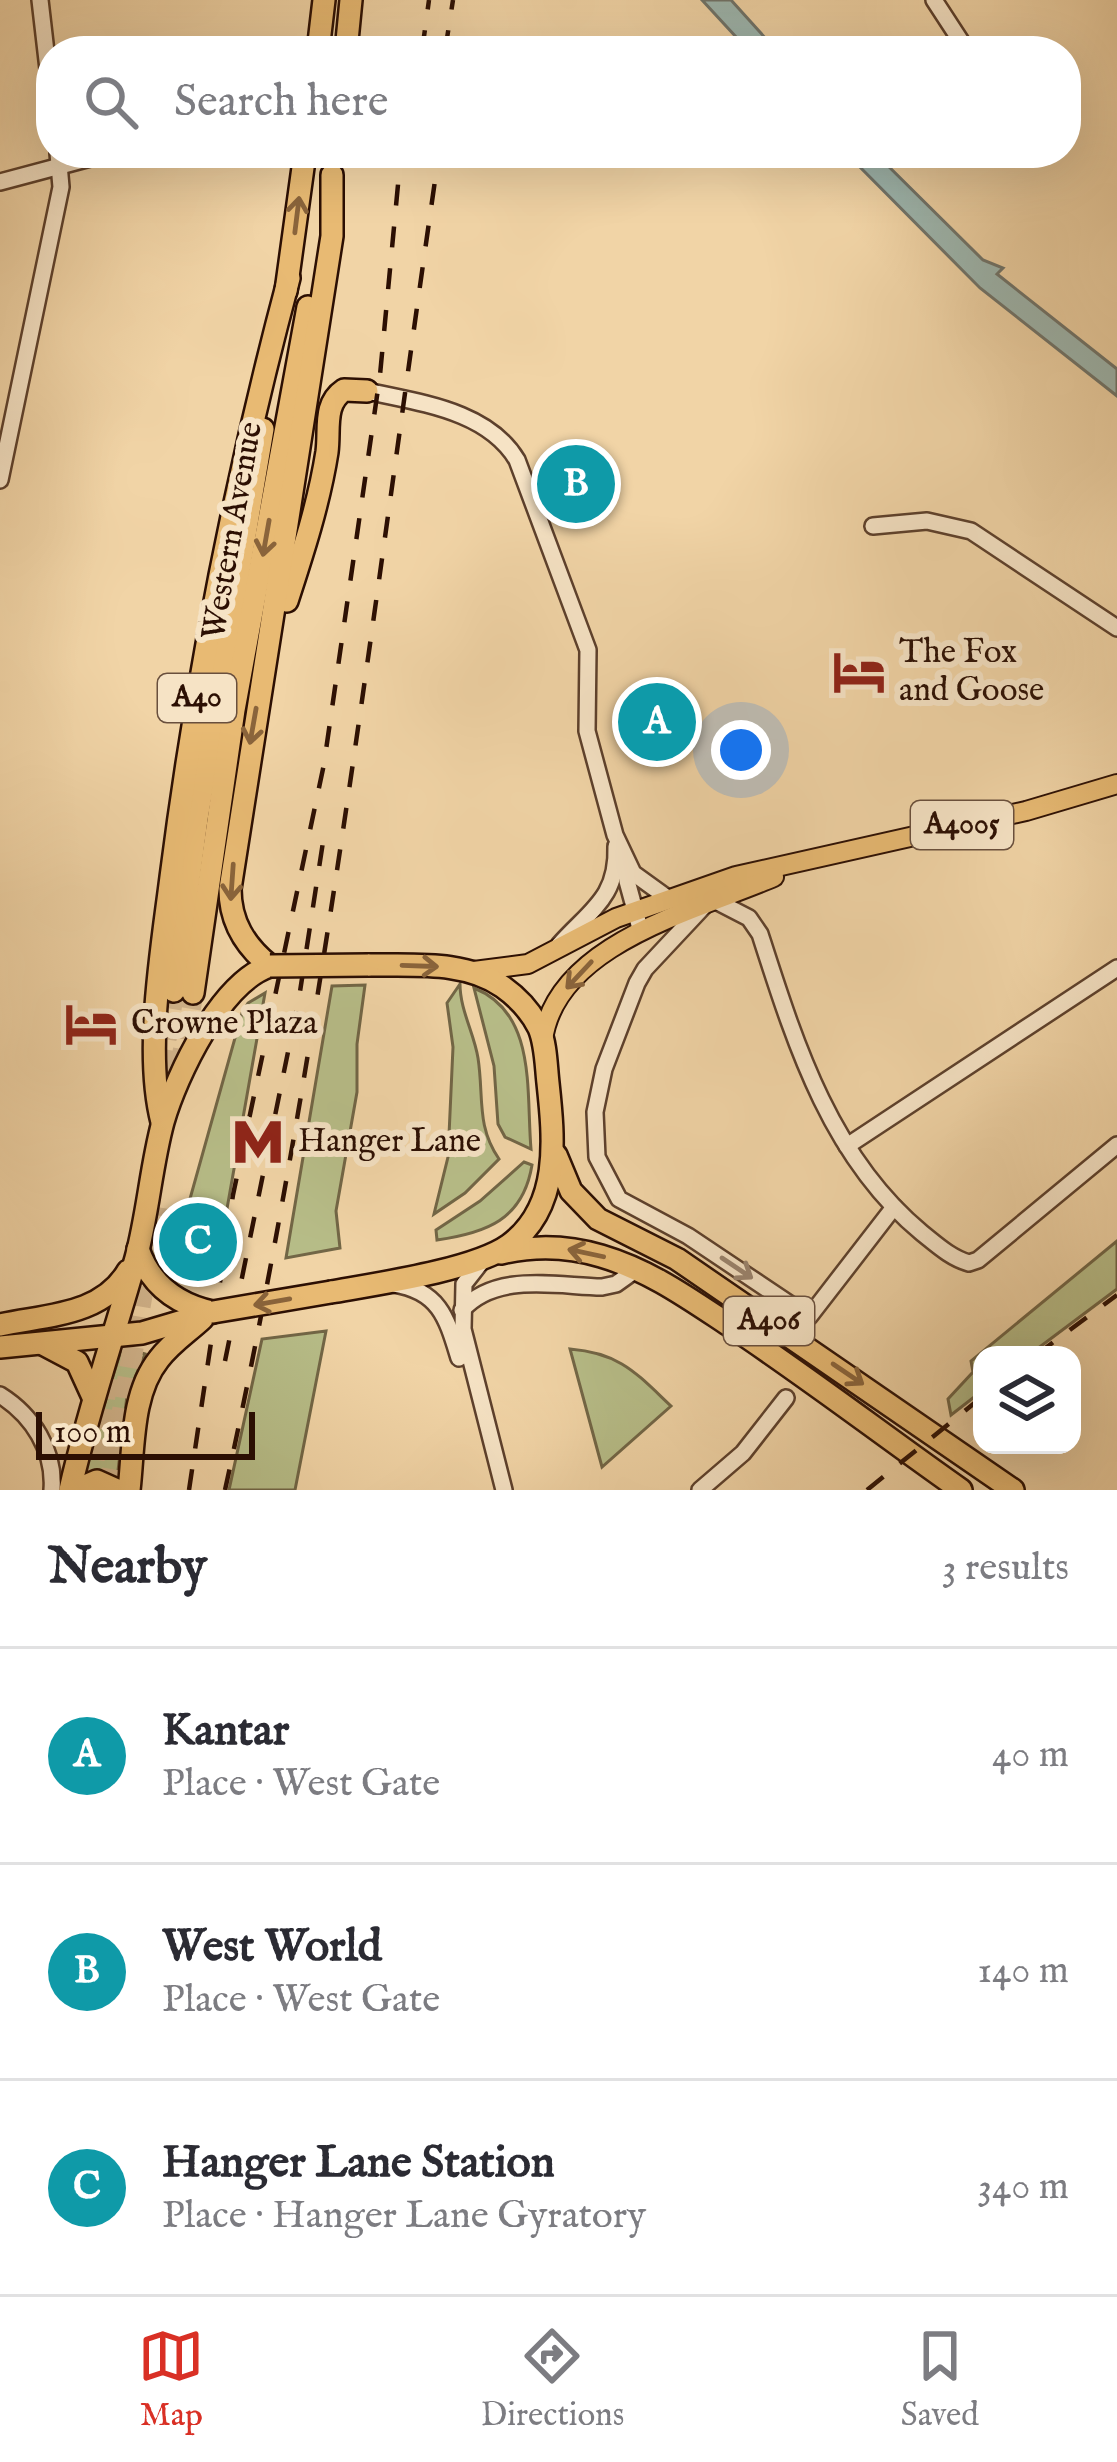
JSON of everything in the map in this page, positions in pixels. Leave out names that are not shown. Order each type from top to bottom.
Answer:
[{"type":"highway","points":[[320,36],[324,0]]},
{"type":"highway","points":[[347,36],[351,0]]},
{"type":"highway","name":"Western Avenue","points":[[303,168],[289,278],[197,819],[184,992],[332,168]]},
{"type":"highway","name":"A40","points":[[270,966],[241,935],[230,895],[332,236],[333,168]]},
{"type":"highway","name":"A40","points":[[163,1124],[156,1089],[158,999],[187,760],[212,604],[289,278]]},
{"type":"highway","points":[[264,667],[307,542],[327,451],[330,407],[344,390],[367,392]]},
{"type":"highway","points":[[73,1490],[92,1397],[138,1249],[163,1124],[220,1004],[243,980],[270,966],[472,971]]},
{"type":"highway","name":"A406","points":[[472,971],[520,1002],[542,1040],[554,1149],[536,1216],[513,1242],[489,1256]]},
{"type":"highway","name":"A406","points":[[554,1149],[571,1191],[590,1213],[677,1259],[1013,1490]]},
{"type":"highway","name":"A406","points":[[0,1347],[159,1330],[212,1312],[551,1247],[601,1256],[665,1283],[782,1360],[962,1490]]},
{"type":"highway","points":[[138,1249],[161,1288],[212,1312]]},
{"type":"highway","points":[[0,1325],[76,1311],[94,1303],[122,1280],[138,1249]]},
{"type":"highway","points":[[129,1490],[138,1407],[148,1376],[167,1349],[212,1312]]},
{"type":"highway","points":[[40,1343],[77,1362],[92,1397]]},
{"type":"highway","points":[[73,1490],[97,1481],[116,1490]]},
{"type":"main road","name":"A4005","points":[[472,971],[528,964],[635,910],[736,876],[1026,812],[1117,784]]},
{"type":"main road","name":"A4005","points":[[542,1040],[555,1004],[581,971],[607,949],[806,863]]},
{"type":"street","points":[[40,0],[44,36]]},
{"type":"street","points":[[934,0],[957,36]]},
{"type":"street","points":[[0,182],[39,168]]},
{"type":"street","points":[[1,474],[4,437],[61,187],[60,168]]},
{"type":"street","points":[[367,392],[428,405],[474,422],[503,440],[533,494],[588,650],[587,731],[615,835],[628,868],[669,898]]},
{"type":"street","points":[[873,526],[927,521],[971,531],[1117,628]]},
{"type":"street","points":[[557,947],[612,886],[615,835]]},
{"type":"street","points":[[628,868],[641,932]]},
{"type":"street","points":[[894,1207],[809,1317],[688,1236],[619,1199],[604,1176],[593,1135],[595,1112],[604,1069],[637,983],[645,969],[711,904],[749,918],[760,934],[805,1069],[848,1146],[894,1207],[939,1246],[969,1263],[978,1260],[1117,1145]]},
{"type":"street","points":[[848,1146],[1117,968]]},
{"type":"street","points":[[489,1256],[467,1276],[462,1310],[464,1338],[504,1490]]},
{"type":"street","points":[[462,1310],[483,1293],[503,1286],[609,1286],[637,1269]]},
{"type":"street","points":[[376,1284],[411,1287],[439,1304],[485,1428]]},
{"type":"street","points":[[700,1490],[743,1453],[786,1397]]},
{"type":"street","points":[[7,1399],[31,1420],[42,1440],[52,1490]]},
{"type":"green space","points":[[460,984],[478,1058],[484,1123],[499,1159],[465,1193],[434,1214],[448,1157],[453,1047],[447,1003]]},
{"type":"green space","points":[[365,985],[357,1092],[336,1211],[340,1248],[286,1258],[332,986]]},
{"type":"green space","points":[[474,988],[509,1016],[518,1035],[527,1079],[531,1149],[505,1137],[498,1124],[494,1066]]},
{"type":"green space","points":[[265,993],[225,1220],[186,1213],[242,1013],[248,1003]]},
{"type":"green space","points":[[524,1162],[532,1165],[527,1184],[511,1211],[486,1228],[437,1240],[436,1230],[480,1201]]},
{"type":"green space","points":[[1117,1241],[1117,1289],[1041,1346],[989,1346]]},
{"type":"green space","points":[[326,1331],[295,1490],[229,1490],[262,1339]]},
{"type":"green space","points":[[122,1347],[145,1354],[127,1396],[117,1479],[97,1471],[83,1473]]},
{"type":"green space","points":[[570,1349],[615,1360],[671,1406],[602,1467]]},
{"type":"green space","points":[[973,1372],[973,1398],[951,1415],[948,1399]]},
{"type":"water","points":[[702,0],[731,0],[763,36],[735,36]]},
{"type":"water","points":[[861,168],[890,168],[983,260],[1003,268],[997,274],[1117,369],[1117,396],[980,288]]},
{"type":"tunnel","points":[[161,1070],[174,991]]},
{"type":"tunnel","points":[[180,1070],[193,993]]},
{"type":"tunnel","points":[[109,1490],[157,1207]]},
{"type":"tunnel","points":[[89,1490],[108,1378]]},
{"type":"railway","points":[[424,36],[429,0]]},
{"type":"railway","points":[[447,36],[453,0]]},
{"type":"railway","points":[[189,1490],[233,1195],[324,764],[380,375],[400,168]]},
{"type":"railway","points":[[225,1490],[318,991],[437,168]]},
{"type":"railway","points":[[225,1361],[299,998],[323,842]]},
{"type":"railway","points":[[1048,1346],[1117,1295]]},
{"type":"railway","points":[[867,1490],[973,1404]]},
{"type":"place","name":"West World","points":[[576,484]]},
{"type":"place","name":"The Fox and Goose","points":[[859,672]]},
{"type":"place","name":"Kantar","points":[[657,722]]},
{"type":"place","name":"Crowne Plaza","points":[[91,1024]]},
{"type":"place","name":"Hanger Lane","points":[[258,1142]]},
{"type":"place","name":"Hanger Lane Station","points":[[198,1242]]}]
